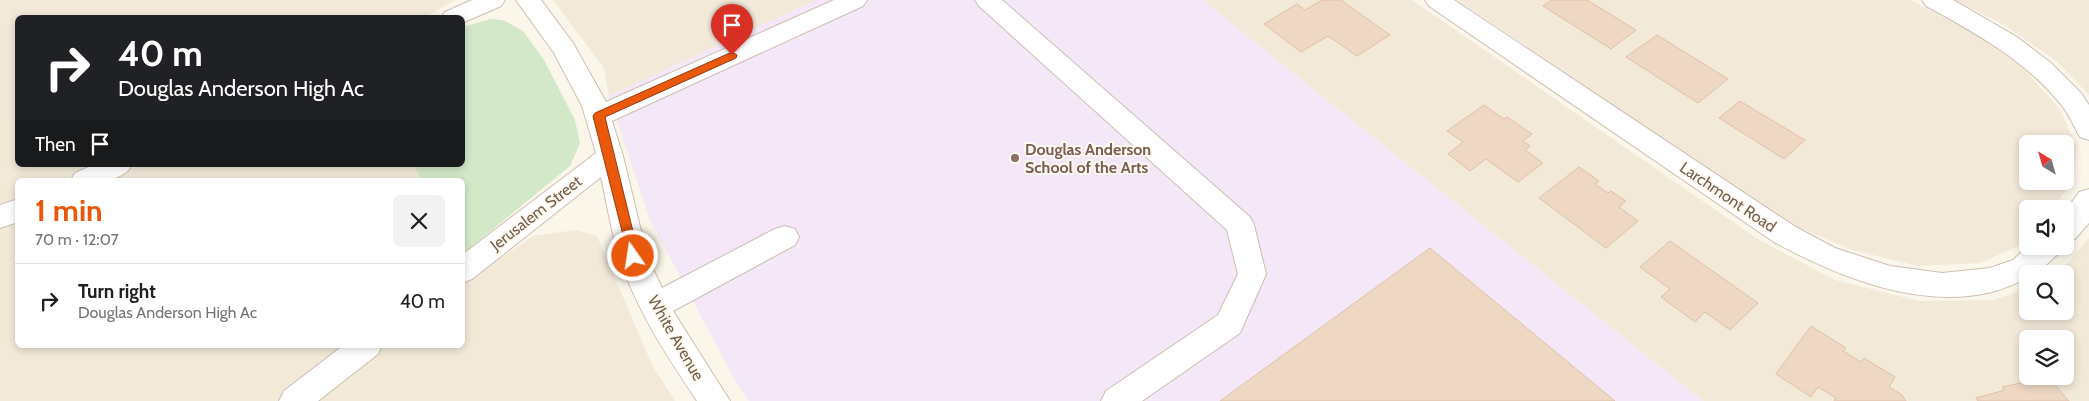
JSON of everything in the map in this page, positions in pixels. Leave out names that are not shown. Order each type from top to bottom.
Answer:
[{"type":"street","points":[[460,15],[493,0]]},
{"type":"street","name":"White Avenue","points":[[528,0],[564,49],[599,116],[633,256],[655,306],[682,353],[714,401]]},
{"type":"street","points":[[599,116],[854,0]]},
{"type":"street","points":[[986,0],[1240,225],[1252,274],[1229,324],[1117,401]]},
{"type":"street","name":"Larchmont Road","points":[[1436,0],[1784,234],[1825,256],[1890,278],[1942,285],[1991,280],[2023,268],[2038,255]]},
{"type":"street","points":[[1934,0],[2010,43],[2046,71],[2073,101],[2089,130]]},
{"type":"street","name":"Jerusalem Street","points":[[465,269],[610,156]]},
{"type":"street","points":[[90,178],[114,167]]},
{"type":"street","points":[[2074,220],[2087,206],[2089,200]]},
{"type":"street","points":[[0,217],[15,211]]},
{"type":"street","points":[[655,306],[785,237]]},
{"type":"street","points":[[295,401],[363,348]]},
{"type":"shaded area","points":[[0,0],[455,0],[428,15],[15,15],[15,167],[92,167],[67,178],[15,178],[15,201],[0,208]]},
{"type":"shaded area","points":[[553,0],[816,0],[609,96],[604,68]]},
{"type":"shaded area","name":"Douglas Anderson School of the Arts","points":[[816,0],[1202,0],[1703,401],[749,401],[737,384],[650,220],[609,96]]},
{"type":"shaded area","points":[[1202,0],[1412,0],[1756,238],[1835,280],[1919,301],[1993,300],[2019,292],[2019,320],[2074,320],[2074,265],[2066,265],[2089,238],[2089,401],[1703,401]]},
{"type":"shaded area","points":[[1458,0],[1910,0],[1982,38],[2023,68],[2059,108],[2072,135],[2019,135],[2019,190],[2067,190],[2058,200],[2019,200],[2019,246],[1980,263],[1918,266],[1852,250],[1789,223]]},
{"type":"shaded area","points":[[1955,0],[2089,0],[2089,95],[2055,60],[2006,26]]},
{"type":"shaded area","points":[[2074,140],[2077,146],[2074,166]]},
{"type":"shaded area","points":[[134,167],[414,167],[420,178],[109,178]]},
{"type":"shaded area","points":[[15,218],[15,348],[343,348],[277,401],[0,401],[0,225]]},
{"type":"shaded area","points":[[576,230],[597,236],[652,365],[675,401],[314,401],[377,348],[465,348],[465,283],[533,236]]},
{"type":"green space","points":[[490,19],[503,20],[523,31],[544,60],[575,120],[580,143],[570,166],[465,252],[465,178],[420,178],[414,167],[465,167],[465,26]]},
{"type":"building","points":[[1322,0],[1341,0],[1390,35],[1357,56],[1328,36],[1301,52],[1264,24],[1297,4],[1305,10]]},
{"type":"building","points":[[1552,0],[1587,0],[1636,30],[1611,49],[1543,6]]},
{"type":"building","points":[[1657,35],[1728,79],[1698,103],[1626,57]]},
{"type":"building","points":[[1740,101],[1805,140],[1784,159],[1719,118]]},
{"type":"building","points":[[1484,105],[1504,119],[1507,117],[1532,134],[1523,141],[1530,146],[1525,150],[1543,163],[1518,182],[1486,159],[1470,171],[1448,154],[1463,142],[1447,131]]},
{"type":"building","points":[[1579,167],[1599,181],[1595,184],[1608,193],[1611,191],[1626,201],[1619,207],[1638,221],[1606,248],[1539,198]]},
{"type":"building","points":[[1670,241],[1758,303],[1730,330],[1705,312],[1695,322],[1661,297],[1670,289],[1640,267]]},
{"type":"building","points":[[1430,248],[1615,401],[1220,401]]},
{"type":"building","points":[[1811,326],[1846,348],[1843,351],[1861,362],[1864,358],[1895,377],[1889,387],[1902,395],[1906,401],[1834,401],[1836,398],[1818,387],[1811,397],[1776,374]]},
{"type":"building","points":[[2019,383],[2019,385],[2055,385],[2069,401],[1978,401],[1976,398],[2005,390],[2002,387]]},
{"type":"place","name":"Douglas Anderson School of the Arts","points":[[1015,158]]},
{"type":"route","points":[[633,256],[599,116],[732,55]]}]
